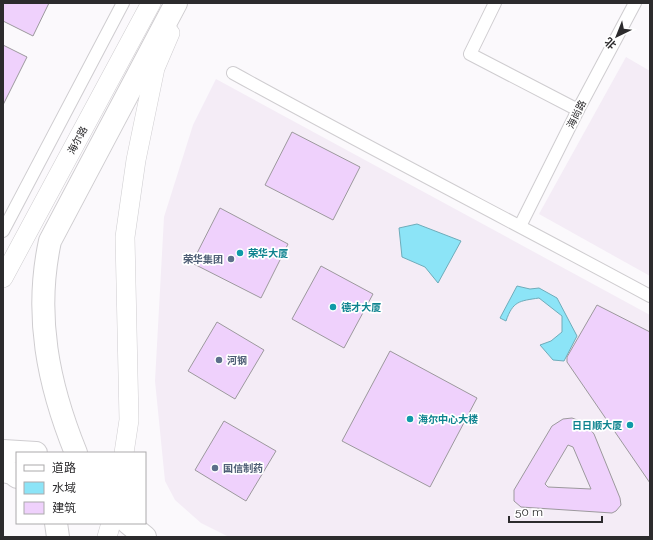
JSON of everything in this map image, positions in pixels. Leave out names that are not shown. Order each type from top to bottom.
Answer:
[{"type":"highway","points":[[76,452],[52,383],[44,334],[44,265],[50,241],[176,3]]},
{"type":"highway","points":[[3,451],[20,452]]},
{"type":"highway","points":[[3,471],[12,473],[16,476]]},
{"type":"highway","points":[[56,524],[58,537]]},
{"type":"highway","points":[[129,524],[145,537]]},
{"type":"main road","name":"海尔路","points":[[3,278],[151,3]]},
{"type":"main road","points":[[124,452],[129,420],[125,237],[136,160],[155,68],[182,3]]},
{"type":"main road","points":[[106,537],[111,524]]},
{"type":"street","points":[[3,231],[123,3]]},
{"type":"street","points":[[495,3],[470,54],[578,110]]},
{"type":"street","name":"海尚路","points":[[520,226],[578,110],[635,3]]},
{"type":"street","points":[[233,73],[369,148],[520,226],[650,296]]},
{"type":"shaded area","points":[[626,57],[650,71],[650,276],[539,214]]},
{"type":"shaded area","points":[[216,79],[650,315],[650,537],[229,537],[201,523],[175,500],[165,481],[155,381],[164,217],[193,125]]},
{"type":"water","points":[[417,224],[461,241],[438,283],[425,267],[402,257],[399,228]]},
{"type":"water","points":[[517,286],[530,289],[539,288],[557,298],[577,336],[564,361],[553,360],[540,345],[551,341],[562,332],[562,316],[539,298],[518,303],[511,309],[506,321],[500,318]]},
{"type":"building","points":[[3,3],[49,3],[33,36],[3,21]]},
{"type":"building","points":[[3,45],[27,57],[3,105]]},
{"type":"building","points":[[292,132],[360,167],[333,220],[265,185]]},
{"type":"building","name":"荣华大厦","points":[[220,208],[288,244],[261,298],[192,263]]},
{"type":"building","name":"德才大厦","points":[[321,266],[373,294],[344,348],[292,319]]},
{"type":"building","name":"日日顺大厦","points":[[597,305],[650,332],[650,483],[567,362],[567,357]]},
{"type":"building","points":[[217,322],[264,350],[235,399],[188,371]]},
{"type":"building","name":"海尔中心大楼","points":[[390,351],[477,398],[430,487],[342,441]]},
{"type":"building","points":[[572,418],[585,423],[594,434],[620,498],[621,505],[616,511],[612,513],[521,507],[514,501],[514,490],[552,426],[563,419]],"holes":[[[568,445],[573,447],[591,489],[548,487],[545,484]]]},
{"type":"building","points":[[224,421],[276,451],[246,501],[195,470]]},
{"type":"place","name":"荣华大厦","points":[[240,253]]},
{"type":"place","name":"荣华集团","points":[[231,259]]},
{"type":"place","name":"德才大厦","points":[[333,307]]},
{"type":"place","name":"河钢","points":[[219,360]]},
{"type":"place","name":"海尔中心大楼","points":[[410,419]]},
{"type":"place","name":"日日顺大厦","points":[[630,425]]},
{"type":"place","name":"国信制药","points":[[215,468]]}]
